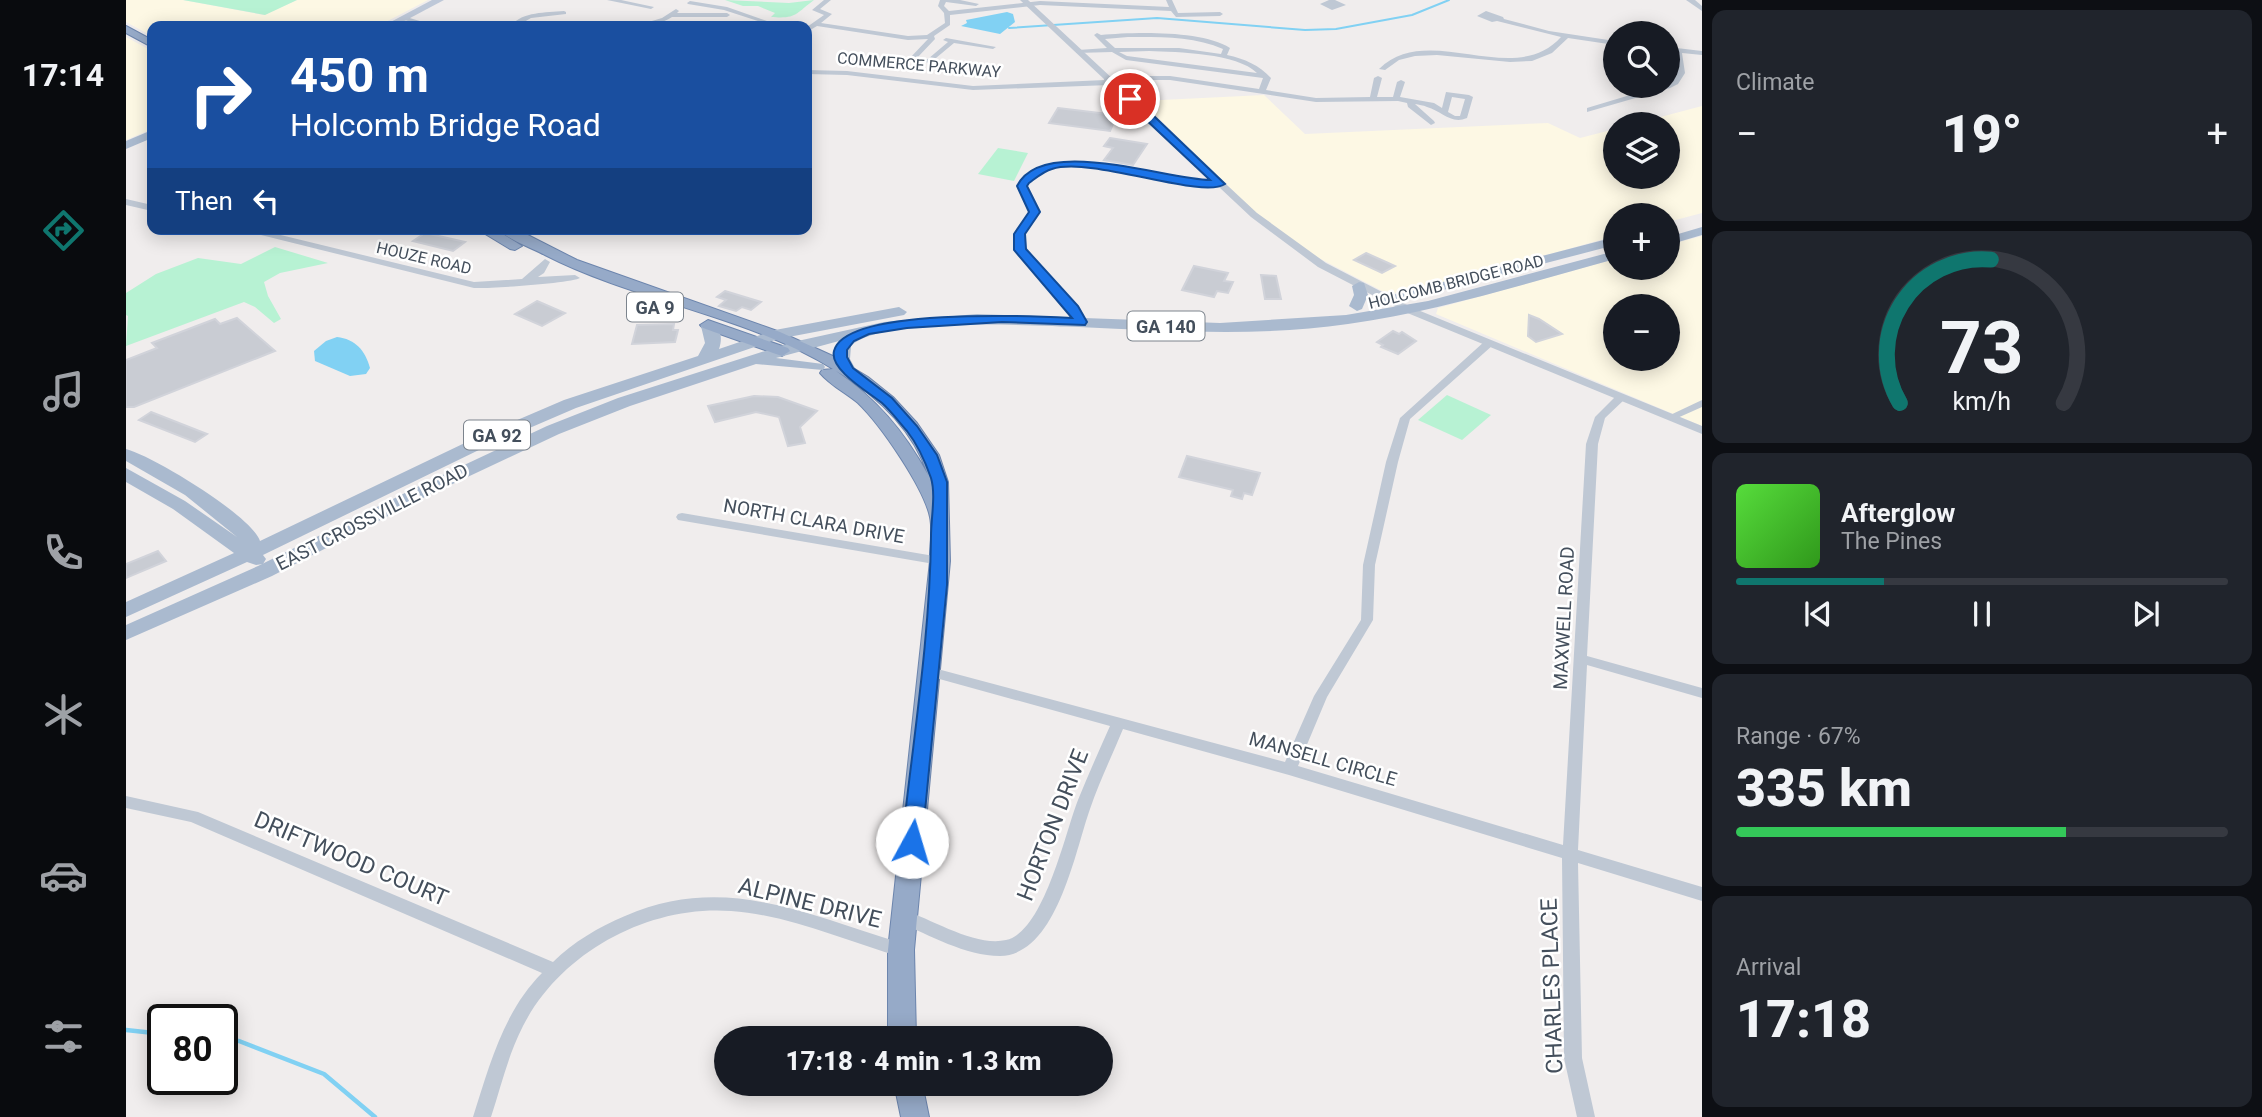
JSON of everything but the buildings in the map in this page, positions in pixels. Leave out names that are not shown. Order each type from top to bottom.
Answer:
[{"type":"highway","points":[[126,29],[147,41]]},
{"type":"highway","name":"GA 9","points":[[502,235],[575,278],[753,341],[799,345],[848,370],[900,413],[921,441],[936,469],[939,482],[940,561],[901,950],[902,1026]]},
{"type":"highway","name":"GA 9","points":[[506,235],[572,263],[742,323],[846,385],[872,406],[894,432],[910,456],[940,519]]},
{"type":"highway","points":[[910,456],[936,469]]},
{"type":"highway","points":[[911,1096],[915,1117]]},
{"type":"main road","points":[[397,21],[439,0]]},
{"type":"main road","points":[[126,145],[147,136]]},
{"type":"main road","points":[[1680,224],[1702,218]]},
{"type":"main road","points":[[1680,237],[1702,231]]},
{"type":"main road","name":"HOLCOMB BRIDGE ROAD","points":[[799,345],[866,330],[977,319],[1223,316],[1357,306],[1603,244]]},
{"type":"main road","name":"HOLCOMB BRIDGE ROAD","points":[[777,342],[816,326],[926,309],[1000,307],[1186,327],[1252,327],[1346,320],[1409,310],[1603,258]]},
{"type":"main road","points":[[1357,306],[1361,296],[1359,286]]},
{"type":"main road","points":[[1429,305],[1430,313],[1436,321]]},
{"type":"main road","name":"GA 140","points":[[742,323],[816,326]]},
{"type":"main road","points":[[704,358],[713,345],[714,337],[709,326]]},
{"type":"main road","points":[[848,370],[840,357],[842,345],[849,338],[866,330]]},
{"type":"main road","name":"EAST CROSSVILLE ROAD","points":[[126,610],[499,434],[584,399],[753,341]]},
{"type":"main road","name":"EAST CROSSVILLE ROAD","points":[[126,633],[265,571],[553,430],[744,361],[777,342]]},
{"type":"main road","points":[[744,361],[786,362],[817,367]]},
{"type":"main road","points":[[381,512],[404,493],[489,448],[499,434]]},
{"type":"main road","points":[[126,454],[197,492],[250,538],[251,553]]},
{"type":"main road","points":[[126,474],[159,491],[234,546],[251,553],[265,571]]},
{"type":"main road","points":[[241,529],[270,532],[308,525]]},
{"type":"main road","points":[[186,583],[214,554],[218,533]]},
{"type":"street","points":[[610,0],[651,7]]},
{"type":"street","points":[[812,27],[829,14],[815,10],[828,0]]},
{"type":"street","points":[[952,41],[930,61],[912,59],[948,24],[947,13],[941,6],[944,0],[973,6],[1011,8],[1026,2],[1070,2],[1171,9]]},
{"type":"street","points":[[1169,0],[1176,15],[1220,14]]},
{"type":"street","points":[[1690,0],[1702,9]]},
{"type":"street","points":[[653,21],[672,15],[692,1],[764,21]]},
{"type":"street","points":[[1026,2],[1220,184],[1293,246],[1359,286],[1409,310],[1702,430]]},
{"type":"street","points":[[947,13],[973,6]]},
{"type":"street","points":[[672,15],[718,15],[736,12]]},
{"type":"street","points":[[517,21],[564,13]]},
{"type":"street","points":[[403,18],[414,21]]},
{"type":"street","points":[[1498,19],[1566,36],[1603,41]]},
{"type":"street","points":[[816,24],[993,47]]},
{"type":"street","points":[[812,31],[902,45],[908,38]]},
{"type":"street","points":[[1223,57],[1227,48],[1214,44],[1145,34],[1098,36],[1126,58],[1266,76]]},
{"type":"street","points":[[1383,69],[1395,58],[1418,53],[1497,60],[1531,58],[1551,51],[1566,36]]},
{"type":"street","points":[[1078,52],[1151,47],[1223,57],[1257,66],[1266,76]]},
{"type":"street","points":[[1680,50],[1702,53]]},
{"type":"street","name":"COMMERCE PARKWAY","points":[[812,70],[973,89],[1109,80]]},
{"type":"street","points":[[1262,92],[1266,76]]},
{"type":"street","points":[[1373,98],[1378,78]]},
{"type":"street","points":[[1109,80],[1209,83],[1316,100],[1418,100],[1445,111],[1453,118],[1462,118],[1469,97],[1449,94],[1445,111]]},
{"type":"street","points":[[1396,99],[1401,82]]},
{"type":"street","points":[[1590,110],[1627,98]]},
{"type":"street","points":[[1418,100],[1410,105],[1431,123]]},
{"type":"street","points":[[1077,316],[1020,250],[1020,234],[1035,212],[1022,186],[1024,181],[1048,166],[1076,162],[1194,183],[1220,184]]},
{"type":"street","points":[[126,202],[147,207]]},
{"type":"street","name":"HOUZE ROAD","points":[[266,235],[465,284],[491,286],[554,277],[575,278]]},
{"type":"street","points":[[519,282],[540,271],[545,262]]},
{"type":"street","points":[[1289,769],[1321,696],[1367,620],[1369,565],[1392,462],[1405,418],[1489,343]]},
{"type":"street","name":"MAXWELL ROAD","points":[[1570,852],[1592,444],[1600,417],[1621,397]]},
{"type":"street","points":[[1671,417],[1702,403]]},
{"type":"street","name":"NORTH CLARA DRIVE","points":[[682,517],[940,561]]},
{"type":"street","points":[[1581,659],[1702,693]]},
{"type":"street","name":"MANSELL CIRCLE","points":[[930,672],[1289,769],[1702,894]]},
{"type":"street","name":"HORTON DRIVE","points":[[904,917],[985,948],[998,949],[1023,942],[1050,902],[1084,802],[1119,722]]},
{"type":"street","name":"DRIFTWOOD COURT","points":[[126,802],[193,816],[555,971]]},
{"type":"street","name":"CHARLES PLACE","points":[[1570,852],[1573,1058],[1586,1117]]},
{"type":"street","name":"ALPINE DRIVE","points":[[482,1117],[502,1051],[524,1009],[555,971],[587,944],[624,923],[663,910],[703,904],[757,908],[901,950]]},
{"type":"shaded area","points":[[126,0],[183,0],[264,15],[297,0],[428,0],[388,21],[147,21],[147,33],[126,22]]},
{"type":"shaded area","points":[[126,37],[147,48],[147,131],[126,140]]},
{"type":"shaded area","points":[[1264,95],[1305,134],[1548,123],[1580,138],[1603,132],[1603,189],[1680,189],[1679,112],[1702,106],[1702,213],[1680,219],[1680,203],[1603,203],[1603,239],[1499,264],[1482,272],[1425,287],[1388,294],[1311,254],[1254,211],[1141,101]]},
{"type":"shaded area","points":[[1702,236],[1702,426],[1436,314],[1438,308],[1603,262],[1603,280],[1680,280],[1680,242]]},
{"type":"green space","points":[[183,0],[297,0],[265,15]]},
{"type":"green space","points":[[725,0],[789,3],[814,0],[795,14],[771,17],[775,13],[758,6],[743,6]]},
{"type":"green space","points":[[998,148],[1028,153],[1014,181],[978,174]]},
{"type":"green space","points":[[275,247],[328,263],[280,273],[264,282],[268,296],[281,319],[274,323],[255,307],[244,302],[126,346],[126,293],[156,274],[198,258],[241,264]]},
{"type":"green space","points":[[1447,395],[1491,415],[1462,440],[1418,420]]},
{"type":"water","points":[[1007,12],[1013,14],[1015,22],[1000,34],[961,26],[967,23],[966,20]]},
{"type":"water","points":[[337,337],[349,340],[362,351],[370,368],[366,374],[350,376],[315,361],[314,351],[326,341]]},
{"type":"waterway","points":[[1009,28],[1157,18],[1305,30],[1336,29],[1412,15],[1449,0]]},
{"type":"waterway","points":[[126,1030],[147,1032]]},
{"type":"waterway","points":[[238,1041],[324,1074],[375,1117]]},
{"type":"route","points":[[912,842],[939,585],[939,482],[930,455],[921,441],[900,413],[848,370],[840,357],[840,350],[849,338],[866,330],[907,324],[1002,319],[1080,322],[1063,297],[1029,263],[1018,245],[1020,234],[1035,212],[1022,186],[1024,181],[1048,166],[1076,162],[1194,183],[1220,184],[1130,99]]}]
